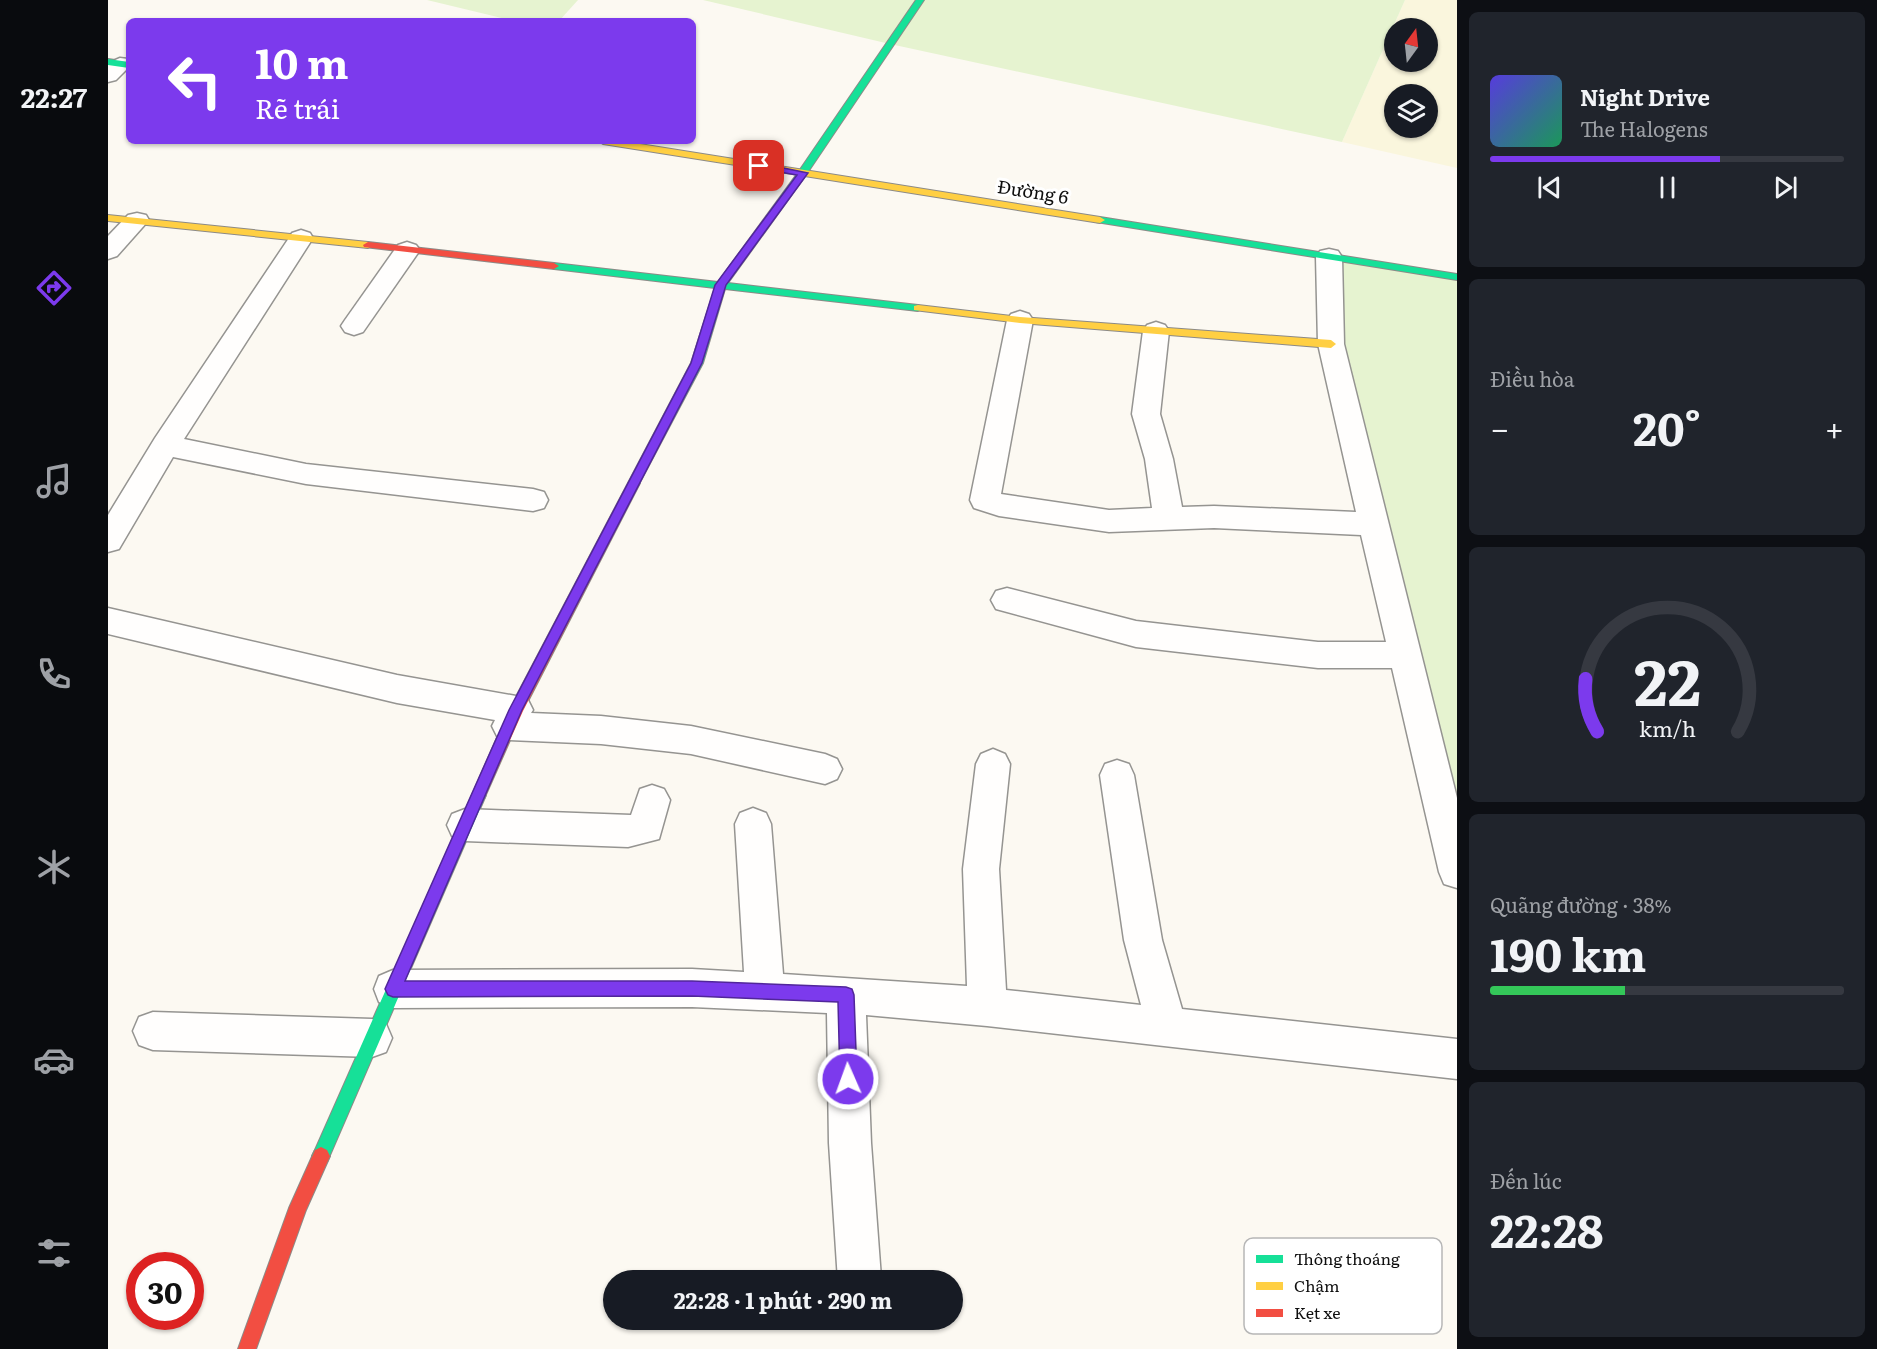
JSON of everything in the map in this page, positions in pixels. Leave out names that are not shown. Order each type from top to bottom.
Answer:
[{"type":"street","points":[[247,1349],[298,1208],[512,718],[697,363],[721,285],[804,173],[920,0]]},
{"type":"street","name":"Đường 6","points":[[622,144],[1457,277]]},
{"type":"street","points":[[108,218],[1020,320],[1331,344]]},
{"type":"street","points":[[108,251],[137,220]]},
{"type":"street","points":[[108,539],[165,445],[301,238]]},
{"type":"street","points":[[354,326],[407,250]]},
{"type":"street","points":[[1329,257],[1331,344],[1457,872]]},
{"type":"street","points":[[1020,320],[985,500],[999,505],[1109,521],[1214,517],[1374,524]]},
{"type":"street","points":[[1156,331],[1146,414],[1159,459],[1169,518]]},
{"type":"street","points":[[165,445],[306,474],[533,500]]},
{"type":"street","points":[[1007,600],[1136,633],[1318,655],[1405,655]]},
{"type":"street","points":[[108,621],[398,688],[512,718],[691,740],[825,769]]},
{"type":"street","points":[[987,1007],[981,869],[993,764]]},
{"type":"street","points":[[1117,775],[1143,940],[1167,1027]]},
{"type":"street","points":[[465,825],[628,831],[646,828],[652,800]]},
{"type":"street","points":[[753,824],[765,992]]},
{"type":"street","points":[[393,989],[692,988],[846,995],[987,1007],[1457,1059]]},
{"type":"street","points":[[846,995],[850,1143],[858,1270]]},
{"type":"street","points":[[153,1031],[372,1038]]},
{"type":"shaded area","points":[[1405,0],[1457,0],[1457,168],[1342,142],[1384,47],[1384,72],[1438,72],[1438,18],[1397,18]]},
{"type":"green space","points":[[427,0],[578,0],[562,18],[502,18]]},
{"type":"green space","points":[[703,0],[1405,0],[1397,18],[1384,18],[1384,47],[1342,142],[890,44]]},
{"type":"green space","points":[[1329,257],[1457,277],[1457,851],[1331,344]]},
{"type":"traffic: fast","points":[[634,483],[697,363],[721,285],[803,173],[920,0]]},
{"type":"traffic: fast","points":[[108,62],[126,65]]},
{"type":"traffic: fast","points":[[1100,220],[1457,277]]},
{"type":"traffic: fast","points":[[554,266],[918,308]]},
{"type":"traffic: fast","points":[[321,1156],[479,795]]},
{"type":"traffic: slow","points":[[622,144],[1100,220]]},
{"type":"traffic: slow","points":[[108,218],[368,245]]},
{"type":"traffic: slow","points":[[918,308],[1020,320],[1331,344]]},
{"type":"traffic: jam","points":[[368,245],[554,266]]},
{"type":"traffic: jam","points":[[479,795],[516,710],[634,483]]},
{"type":"traffic: jam","points":[[247,1349],[298,1208],[321,1156]]},
{"type":"route","points":[[759,166],[804,173],[721,285],[697,363],[516,710],[393,989],[692,988],[846,995],[848,1079]]}]
